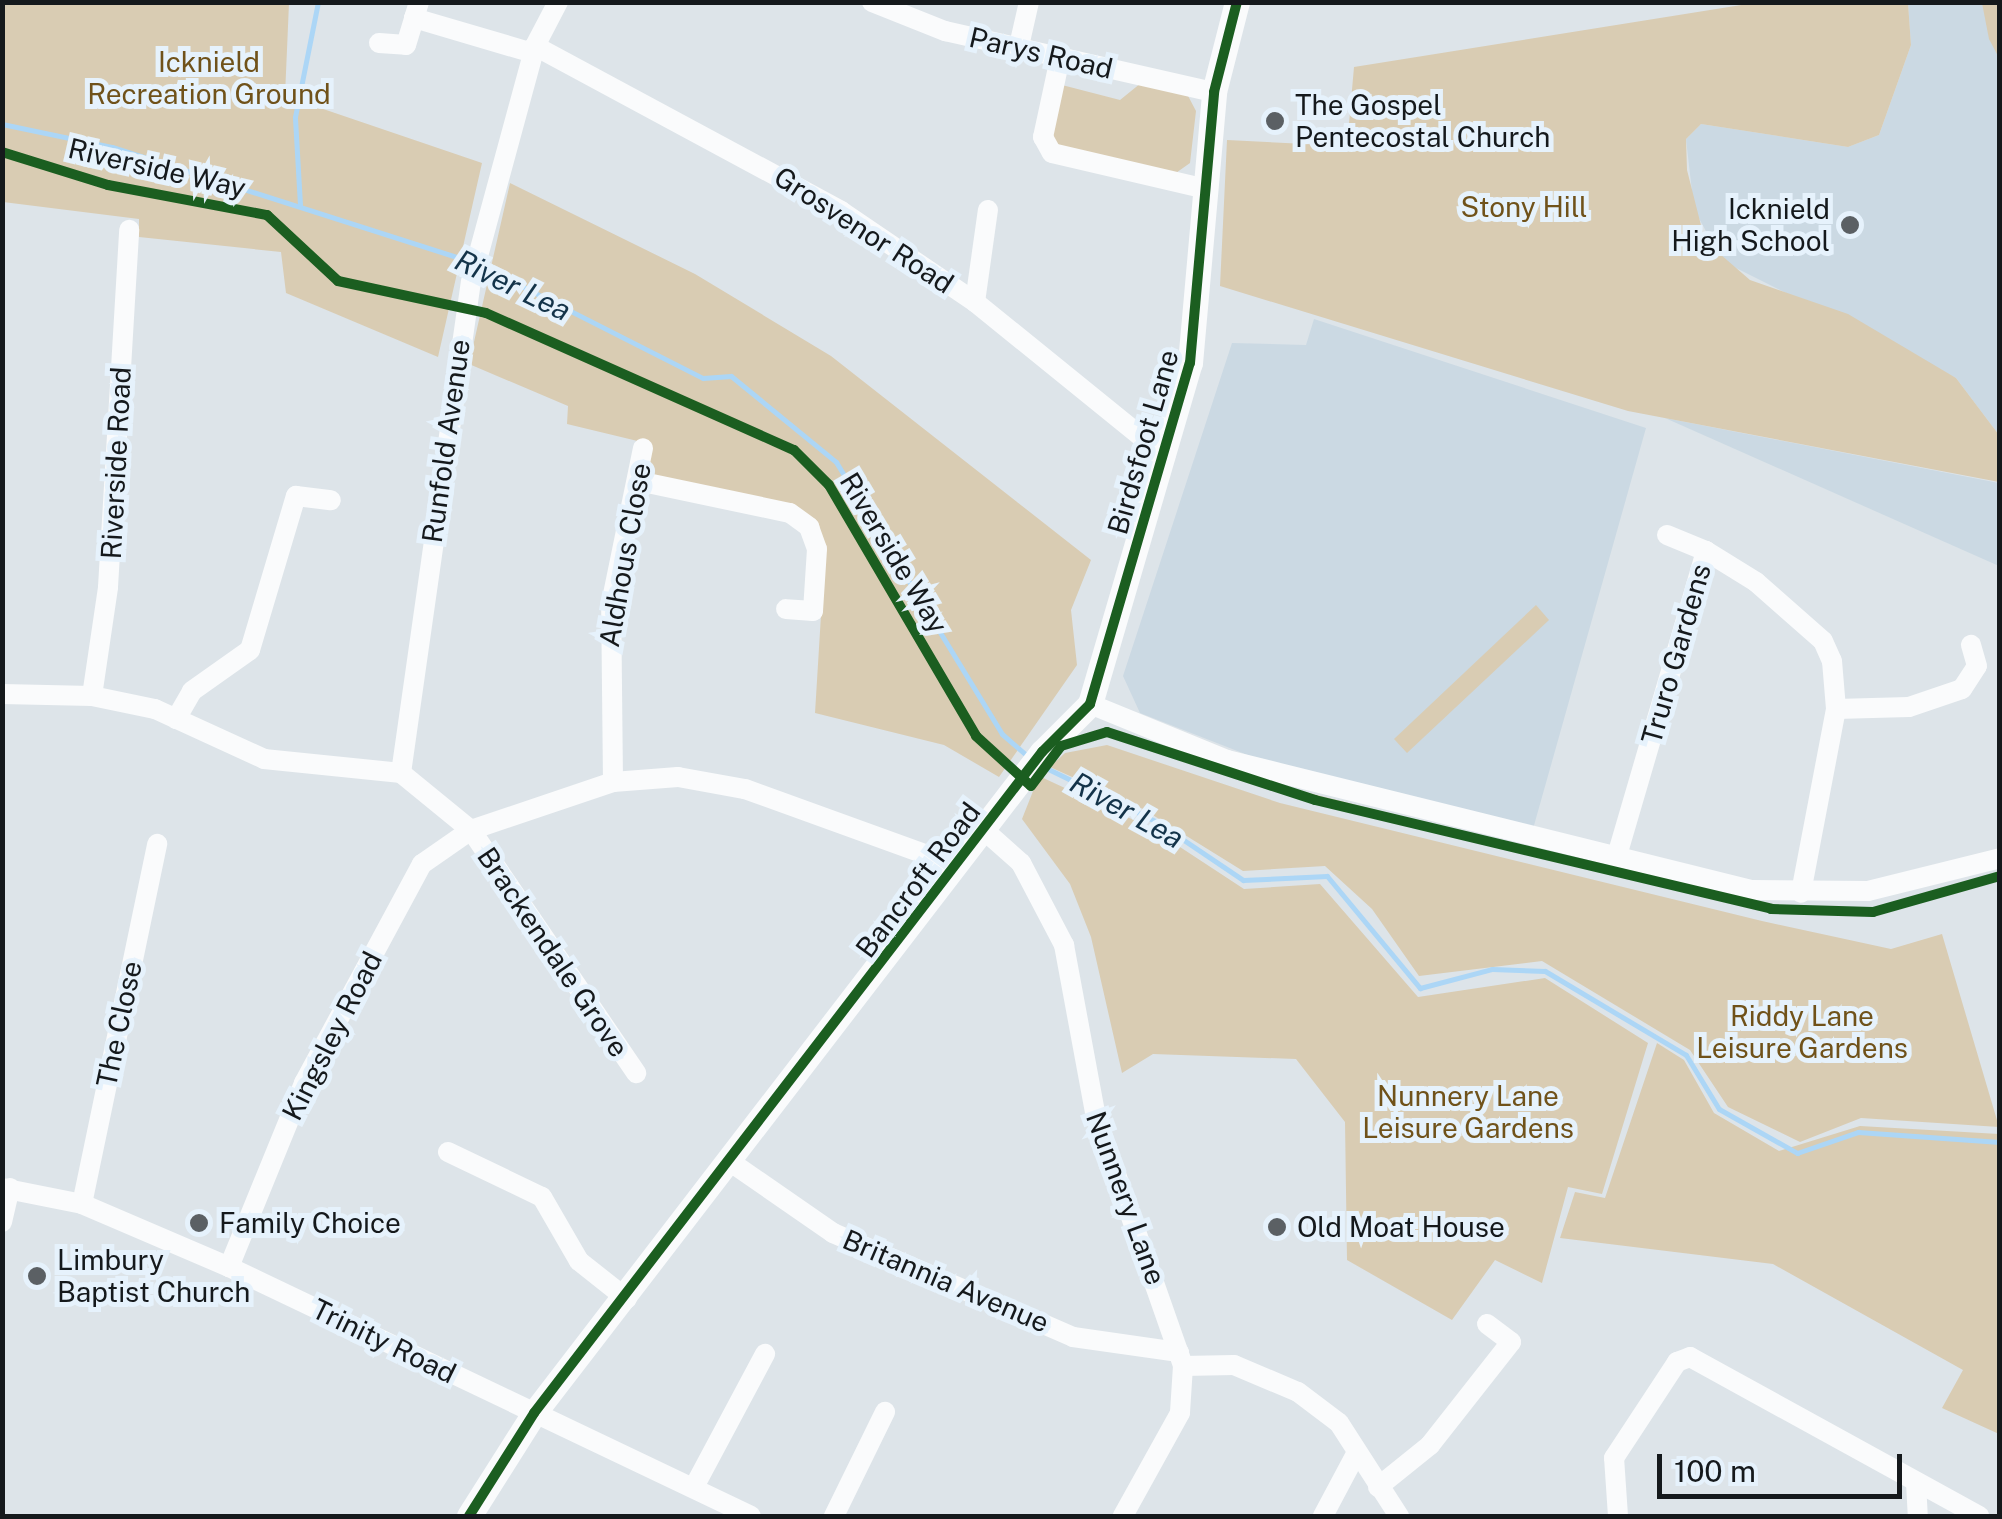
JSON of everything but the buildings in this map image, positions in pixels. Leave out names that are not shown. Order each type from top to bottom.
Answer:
[{"type":"street","name":"Runfold Avenue","points":[[400,773],[471,282],[534,50],[558,2]]},
{"type":"street","name":"Parys Road","points":[[872,2],[1060,58],[1214,92]]},
{"type":"street","points":[[1019,46],[1030,2]]},
{"type":"street","name":"Birdsfoot Lane","points":[[1036,759],[1090,704],[1165,456],[1196,330],[1202,188],[1214,92],[1237,2]]},
{"type":"street","name":"Grosvenor Road","points":[[416,10],[534,50],[766,166],[975,302],[1165,456]]},
{"type":"street","points":[[379,43],[406,45],[416,10]]},
{"type":"street","points":[[1060,58],[1043,138],[1052,153],[1202,188]]},
{"type":"street","points":[[975,302],[988,210]]},
{"type":"street","name":"Riverside Road","points":[[92,696],[108,587],[130,230]]},
{"type":"street","name":"Aldhous Close","points":[[612,782],[611,604],[643,448]]},
{"type":"street","points":[[638,481],[790,513],[809,527],[817,549],[813,611],[786,608]]},
{"type":"street","points":[[176,719],[192,690],[250,650],[296,496],[332,500]]},
{"type":"street","points":[[1667,536],[1706,551]]},
{"type":"street","name":"Truro Gardens","points":[[1616,859],[1706,551],[1823,641],[1836,709],[1801,894]]},
{"type":"street","points":[[1836,709],[1908,706],[1962,689],[1977,666],[1972,646]]},
{"type":"street","points":[[2,694],[92,696],[176,719],[264,759],[400,773]]},
{"type":"street","points":[[1090,704],[1227,760],[1616,859],[1801,894],[1868,891],[2000,858]]},
{"type":"street","name":"Bancroft Road","points":[[469,1516],[534,1413],[732,1163],[1036,759]]},
{"type":"street","name":"Brackendale Grove","points":[[400,773],[470,830],[636,1073]]},
{"type":"street","name":"Kingsley Road","points":[[229,1266],[304,1082],[422,864],[470,830],[612,782],[678,778],[745,789],[958,866]]},
{"type":"street","name":"Nunnery Lane","points":[[985,831],[1021,863],[1064,946],[1096,1117],[1181,1359],[1180,1414],[1123,1516]]},
{"type":"street","name":"The Close","points":[[82,1204],[157,844]]},
{"type":"street","points":[[448,1152],[542,1197],[579,1261],[627,1299]]},
{"type":"street","name":"Britannia Avenue","points":[[732,1163],[833,1232],[1056,1329],[1273,1376],[1339,1423],[1399,1516]]},
{"type":"street","points":[[2,1222],[6,1188]]},
{"type":"street","name":"Trinity Road","points":[[6,1188],[82,1204],[229,1266],[751,1516]]},
{"type":"street","points":[[1378,1486],[1430,1445],[1511,1342],[1487,1324]]},
{"type":"street","points":[[694,1488],[765,1354]]},
{"type":"street","points":[[1618,1516],[1614,1458],[1677,1362],[1690,1357],[1979,1516]]},
{"type":"street","points":[[834,1516],[885,1412]]},
{"type":"street","points":[[1323,1516],[1357,1452]]},
{"type":"street","points":[[1916,1482],[1918,1516]]},
{"type":"shaded area","name":"Icknield High School","points":[[1908,3],[1999,3],[1999,435],[1956,378],[1722,261],[1694,209],[1686,139],[1701,124],[1848,147],[1879,135],[1911,45]]},
{"type":"shaded area","points":[[1314,319],[1646,428],[1533,829],[1263,761],[1140,713],[1123,676],[1232,343],[1306,345]]},
{"type":"shaded area","points":[[1665,418],[1999,483],[1999,566]]},
{"type":"green space","name":"Icknield Recreation Ground","points":[[3,2],[289,3],[285,96],[482,163],[438,357],[286,293],[281,252],[139,237],[139,219],[3,202]]},
{"type":"green space","name":"Stony Hill","points":[[1760,2],[1908,3],[1911,45],[1879,135],[1848,147],[1701,124],[1686,139],[1687,170],[1705,241],[1750,280],[1848,314],[1956,378],[1999,435],[1999,482],[1628,411],[1220,286],[1227,140],[1347,146],[1354,67]]},
{"type":"green space","points":[[1982,3],[1998,3],[1999,58],[1989,39]]},
{"type":"green space","points":[[1141,83],[1186,92],[1196,111],[1190,163],[1173,175],[1062,150],[1051,137],[1062,85],[1120,100]]},
{"type":"green space","points":[[510,183],[695,274],[831,356],[1091,560],[1071,610],[1077,665],[999,777],[944,745],[815,713],[825,550],[817,524],[644,483],[650,444],[567,424],[568,406],[469,364]]},
{"type":"green space","points":[[1536,605],[1549,620],[1407,753],[1394,739]]},
{"type":"green space","name":"Riddy Lane Leisure Gardens","points":[[1107,745],[1280,803],[1762,921],[1891,949],[1942,934],[1999,1127],[1861,1118],[1800,1142],[1728,1107],[1690,1050],[1542,961],[1419,976],[1372,909],[1325,866],[1243,871],[1143,809],[1050,767],[1065,753]]},
{"type":"green space","points":[[1175,753],[1273,784],[1664,882],[1270,786]]},
{"type":"green space","name":"Nunnery Lane Leisure Gardens","points":[[1039,776],[1151,828],[1244,889],[1320,884],[1418,997],[1545,978],[1648,1043],[1602,1194],[1568,1187],[1542,1283],[1495,1260],[1452,1320],[1347,1260],[1345,1122],[1296,1059],[1153,1054],[1122,1073],[1091,937],[1070,884],[1022,819]]},
{"type":"green space","points":[[1657,1043],[1684,1060],[1714,1113],[1779,1151],[1860,1126],[1999,1134],[1999,1434],[1942,1408],[1963,1370],[1773,1264],[1560,1238],[1575,1192],[1605,1198]]},
{"type":"waterway","points":[[300,205],[295,117],[318,2]]},
{"type":"waterway","name":"River Lea","points":[[2,124],[112,147],[469,261]]},
{"type":"waterway","name":"River Lea","points":[[480,265],[703,378],[731,376],[836,462],[1002,734],[1028,757]]},
{"type":"waterway","name":"River Lea","points":[[1042,766],[1157,822],[1243,880],[1327,876],[1420,988],[1492,969],[1545,971],[1686,1055],[1719,1109],[1797,1153],[1858,1132],[2000,1142]]},
{"type":"cycle path","points":[[469,1516],[534,1413],[1042,752],[1090,704],[1190,363],[1214,92],[1237,2]]},
{"type":"cycle path","name":"Riverside Way","points":[[2,152],[108,185],[267,215],[338,281],[486,313],[794,450],[829,485],[976,736],[1031,786],[1061,746],[1107,732],[1315,800],[1771,909],[1873,912],[2000,876]]},
{"type":"place","name":"The Gospel Pentecostal Church","points":[[1275,121]]},
{"type":"place","name":"Icknield High School","points":[[1850,225]]},
{"type":"place","name":"Family Choice","points":[[199,1223]]},
{"type":"place","name":"Old Moat House","points":[[1277,1227]]},
{"type":"place","name":"Limbury Baptist Church","points":[[37,1276]]}]
